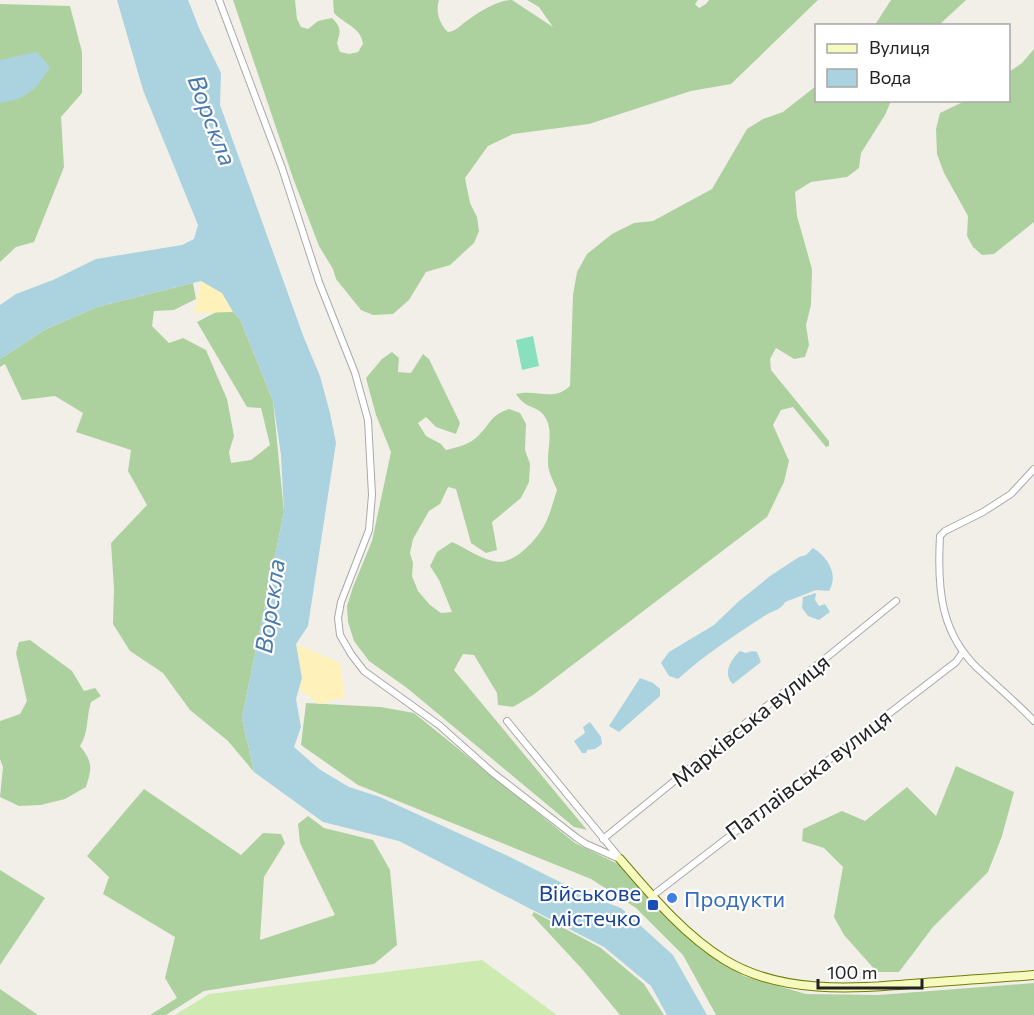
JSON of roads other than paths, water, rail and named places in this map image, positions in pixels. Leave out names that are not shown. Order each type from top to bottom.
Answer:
[{"type":"street","points":[[219,0],[282,168],[319,282],[355,373],[368,420],[372,495],[369,530],[341,602],[338,618],[340,635],[364,671],[439,726],[577,838],[620,859]]},
{"type":"street","points":[[1034,469],[1011,494],[983,512],[945,531],[940,536],[938,564],[943,608],[949,630],[963,652],[985,676],[997,684],[1034,721]]},
{"type":"street","name":"Марківська вулиця","points":[[603,838],[896,601]]},
{"type":"street","name":"Патлаївська вулиця","points":[[652,896],[956,662],[963,652]]},
{"type":"street","points":[[507,721],[652,896],[698,940],[741,969],[786,983],[808,986],[872,987],[1034,975]]},
{"type":"water","name":"Ворскла","points":[[117,0],[188,0],[221,73],[220,105],[304,338],[320,376],[330,413],[336,443],[308,626],[296,644],[302,678],[296,699],[301,727],[294,747],[319,769],[349,787],[380,797],[586,895],[621,908],[673,955],[707,1015],[667,1015],[651,986],[604,947],[399,841],[323,822],[254,772],[242,718],[284,512],[281,455],[273,401],[240,319],[222,293],[201,281],[97,307],[46,329],[0,359],[0,305],[16,294],[53,280],[96,259],[182,245],[194,239],[198,225],[143,90]]},
{"type":"water","points":[[37,52],[50,67],[36,87],[24,96],[0,103],[0,60]]},
{"type":"water","points":[[813,548],[823,556],[830,567],[833,579],[829,591],[816,590],[785,602],[721,645],[678,679],[669,676],[661,663],[669,652],[714,625],[770,576],[806,555]]},
{"type":"water","points":[[816,593],[815,600],[819,606],[825,604],[830,612],[819,620],[808,616],[802,608],[803,597]]},
{"type":"water","points":[[740,651],[757,652],[761,662],[733,684],[728,671],[731,662]]},
{"type":"water","points":[[640,678],[653,683],[660,689],[660,696],[619,732],[609,726]]},
{"type":"water","points":[[590,722],[601,737],[602,744],[582,753],[574,741],[585,733],[583,727]]},
{"type":"place","name":"Продукти","points":[[672,898]]},
{"type":"place","name":"Військове містечко","points":[[653,905]]}]
